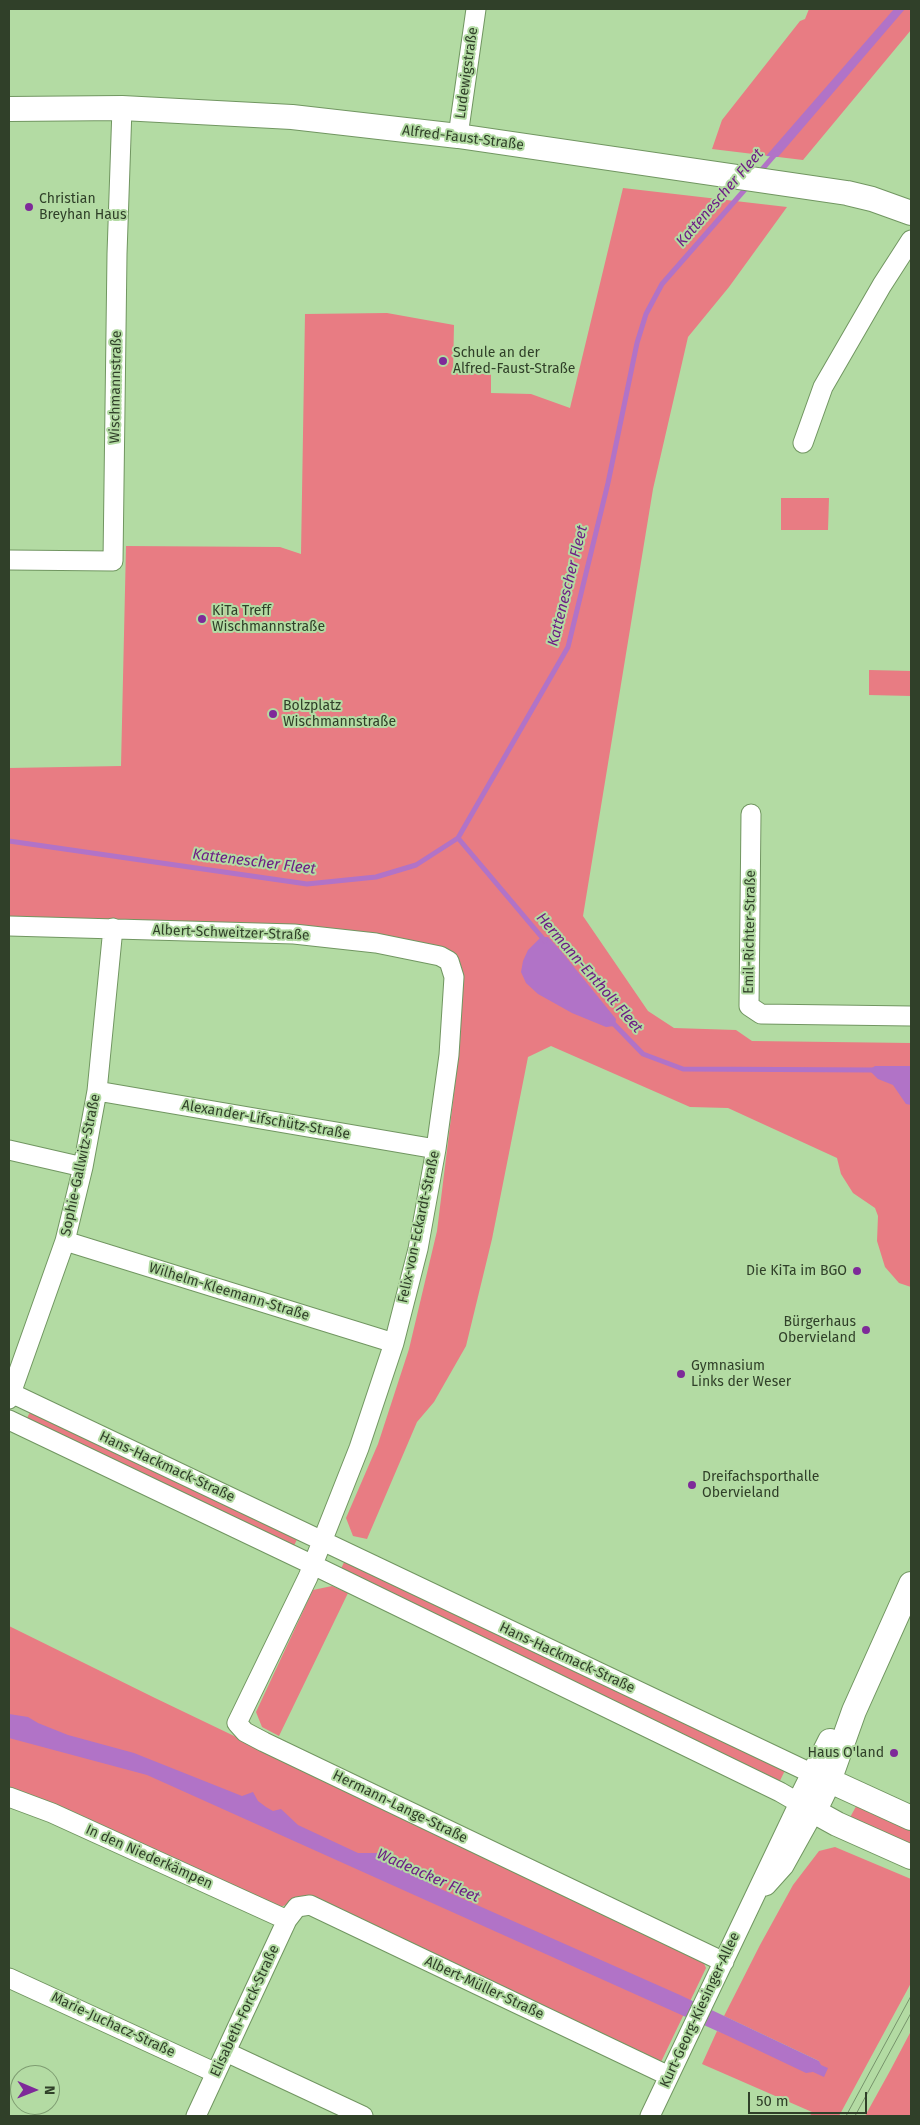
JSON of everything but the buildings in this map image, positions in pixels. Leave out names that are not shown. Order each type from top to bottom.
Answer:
[{"type":"street","name":"Ludewigstraße","points":[[458,136],[476,9]]},
{"type":"street","name":"Alfred-Faust-Straße","points":[[9,109],[122,108],[292,118],[458,136],[727,175],[872,199],[911,213]]},
{"type":"street","name":"Wischmannstraße","points":[[9,560],[114,561],[117,274],[122,108]]},
{"type":"street","points":[[803,442],[823,387],[882,285],[911,240]]},
{"type":"street","name":"Emil-Richter-Straße","points":[[751,814],[749,1006],[762,1014],[911,1016]]},
{"type":"street","name":"Albert-Schweitzer-Straße","points":[[9,926],[294,934],[376,943],[440,956],[449,962]]},
{"type":"street","name":"Sophie-Gallwitz-Straße","points":[[10,1395],[65,1241],[83,1167],[97,1091],[113,928]]},
{"type":"street","name":"Felix-von-Eckardt-Straße","points":[[322,1541],[360,1448],[394,1344],[418,1249],[436,1149],[449,1055],[454,977],[449,962]]},
{"type":"street","name":"Alexander-Lifschütz-Straße","points":[[97,1091],[436,1149]]},
{"type":"street","points":[[9,1150],[83,1167]]},
{"type":"street","name":"Wilhelm-Kleemann-Straße","points":[[65,1241],[394,1344]]},
{"type":"street","name":"Hans-Hackmack-Straße","points":[[10,1395],[821,1777]]},
{"type":"street","name":"Hans-Hackmack-Straße","points":[[9,1420],[313,1565],[780,1792],[806,1808]]},
{"type":"street","points":[[313,1565],[322,1541]]},
{"type":"street","name":"Hermann-Lange-Straße","points":[[313,1565],[237,1723],[245,1732],[724,1962]]},
{"type":"street","points":[[911,1584],[854,1710],[806,1808],[911,1857]]},
{"type":"street","points":[[821,1777],[911,1818]]},
{"type":"street","name":"In den Niederkämpen","points":[[9,1797],[52,1813],[292,1914]]},
{"type":"street","name":"Kurt-Georg-Kiesinger-Allee","points":[[650,2116],[750,1904],[784,1866],[806,1808]]},
{"type":"street","name":"Albert-Müller-Straße","points":[[292,1914],[310,1905],[669,2076]]},
{"type":"street","name":"Elisabeth-Forck-Straße","points":[[196,2116],[292,1914]]},
{"type":"street","name":"Marie-Juchacz-Straße","points":[[9,1978],[216,2073]]},
{"type":"street","points":[[226,2052],[363,2116]]},
{"type":"shaded area","points":[[809,9],[911,9],[911,30],[803,160],[712,149],[722,120],[800,21],[805,19]]},
{"type":"shaded area","points":[[894,9],[905,9],[778,157],[766,156]]},
{"type":"shaded area","points":[[623,188],[787,207],[729,287],[688,337],[653,489],[583,916],[648,1011],[674,1028],[736,1030],[752,1041],[911,1043],[911,1287],[899,1283],[885,1267],[877,1241],[878,1216],[875,1208],[853,1193],[841,1174],[837,1158],[728,1108],[690,1107],[551,1046],[528,1057],[492,1239],[466,1346],[434,1402],[417,1422],[367,1539],[353,1536],[346,1518],[378,1444],[409,1349],[437,1231],[460,1045],[461,984],[445,953],[9,919],[9,768],[121,766],[126,546],[280,547],[301,554],[305,314],[387,313],[454,325],[453,373],[491,374],[491,393],[531,394],[570,408]]},
{"type":"shaded area","points":[[781,498],[829,498],[828,530],[781,530]]},
{"type":"shaded area","points":[[869,670],[911,671],[911,696],[869,695]]},
{"type":"shaded area","points":[[541,937],[548,937],[561,951],[616,1019],[615,1026],[606,1027],[572,1013],[538,994],[526,983],[521,972],[523,961],[528,950]]},
{"type":"shaded area","points":[[875,1066],[911,1066],[911,1105],[906,1104],[893,1085],[878,1079],[869,1070]]},
{"type":"shaded area","points":[[32,1408],[299,1535],[292,1550],[25,1422]]},
{"type":"shaded area","points":[[346,1558],[787,1766],[778,1785],[339,1573]]},
{"type":"shaded area","points":[[332,1586],[348,1593],[279,1736],[262,1727],[256,1712],[313,1590]]},
{"type":"shaded area","points":[[9,1626],[703,1961],[706,1968],[661,2062],[310,1895],[278,1908],[9,1791]]},
{"type":"shaded area","points":[[9,1714],[28,1717],[68,1735],[134,1753],[242,1796],[253,1792],[258,1801],[266,1807],[273,1811],[281,1809],[298,1825],[358,1853],[377,1853],[396,1864],[410,1866],[434,1886],[680,1995],[819,2061],[821,2065],[828,2068],[824,2077],[813,2072],[806,2073],[726,2035],[147,1775],[9,1738]]},
{"type":"shaded area","points":[[860,1799],[911,1823],[911,1853],[847,1823]]},
{"type":"shaded area","points":[[835,1847],[911,1879],[911,1983],[839,2116],[810,2116],[812,2112],[702,2064],[717,2031],[820,2065],[819,2061],[724,2016],[793,1885],[819,1851]]},
{"type":"shaded area","points":[[911,2031],[911,2116],[865,2116],[891,2069]]},
{"type":"waterway","name":"Kattenescher Fleet","points":[[758,174],[777,152]]},
{"type":"waterway","name":"Kattenescher Fleet","points":[[9,841],[307,884],[376,877],[416,865],[458,838],[568,647],[608,483],[637,343],[646,314],[662,284],[748,186]]},
{"type":"waterway","name":"Hermann-Entholt Fleet","points":[[458,838],[545,941]]},
{"type":"waterway","name":"Hermann-Entholt Fleet","points":[[611,1021],[643,1054],[683,1069],[873,1070]]},
{"type":"tram line","points":[[846,2116],[911,1996]]},
{"type":"tram line","points":[[855,2116],[911,2013]]},
{"type":"place","name":"Christian Breyhan Haus","points":[[29,207]]},
{"type":"place","name":"Schule an der Alfred-Faust-Straße","points":[[443,361]]},
{"type":"place","name":"KiTa Treff Wischmannstraße","points":[[202,619]]},
{"type":"place","name":"Bolzplatz Wischmannstraße","points":[[273,714]]},
{"type":"place","name":"Die KiTa im BGO","points":[[857,1271]]},
{"type":"place","name":"Bürgerhaus Obervieland","points":[[866,1330]]},
{"type":"place","name":"Gymnasium Links der Weser","points":[[681,1374]]},
{"type":"place","name":"Dreifachsporthalle Obervieland","points":[[692,1485]]},
{"type":"place","name":"Haus O'land","points":[[894,1753]]},
{"type":"water label","name":"Wadeacker Fleet","points":[[428,1876]]}]
